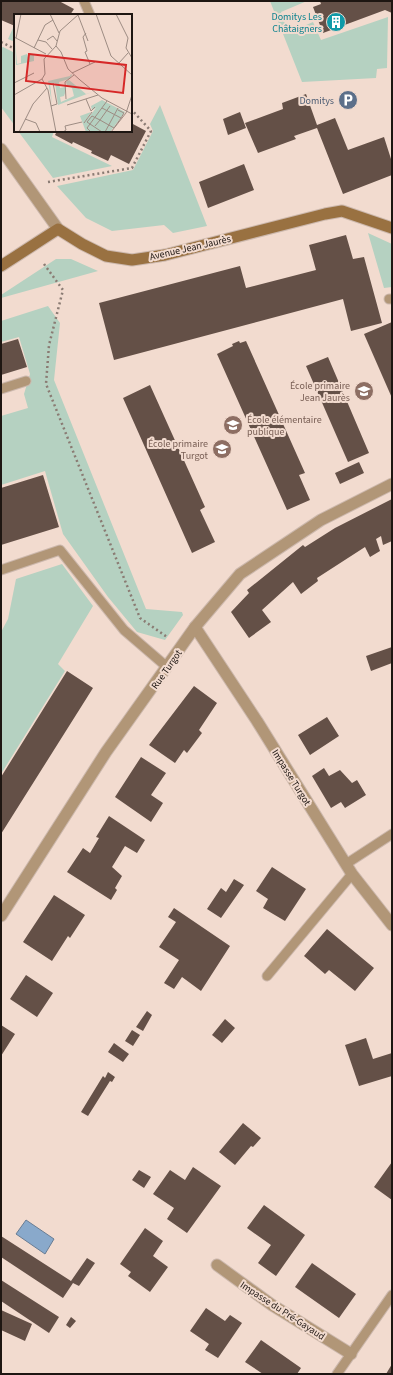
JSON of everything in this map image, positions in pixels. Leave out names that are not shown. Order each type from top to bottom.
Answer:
[{"type":"main road","name":"Avenue Jean Jaurès","points":[[58,229],[82,244],[106,256],[132,260],[165,255],[342,211],[392,228]]},
{"type":"main road","points":[[1,266],[58,229]]},
{"type":"street","points":[[1,149],[58,229]]},
{"type":"street","name":"Rue Turgot","points":[[1,916],[106,752],[195,627],[240,574],[321,520],[392,484]]},
{"type":"street","name":"Impasse Turgot","points":[[195,627],[257,721],[352,874],[392,925]]},
{"type":"street","name":"Impasse du Pré-Gayaud","points":[[217,1265],[272,1305],[350,1354]]},
{"type":"lane","points":[[84,1],[90,14]]},
{"type":"lane","points":[[1,389],[26,381]]},
{"type":"lane","points":[[1,570],[60,550],[124,630],[167,667]]},
{"type":"lane","points":[[346,864],[392,834]]},
{"type":"lane","points":[[267,976],[352,874]]},
{"type":"lane","points":[[337,1374],[392,1295]]},
{"type":"path","points":[[1,42],[14,48]]},
{"type":"path","points":[[48,182],[132,168],[151,131],[132,110]]},
{"type":"path","points":[[44,264],[63,290],[49,345],[46,384],[140,618],[169,639]]},
{"type":"green space","points":[[270,1],[307,1],[281,12],[288,33],[313,22],[321,40],[388,17],[387,68],[377,69],[376,78],[302,82]]},
{"type":"green space","points":[[13,28],[14,42],[8,39]]},
{"type":"green space","points":[[3,47],[14,52],[14,125],[1,107],[1,48]]},
{"type":"green space","points":[[160,105],[207,226],[173,233],[164,225],[112,231],[86,218],[57,186],[133,170],[153,131],[150,124]]},
{"type":"green space","points":[[19,132],[54,132],[52,137],[112,166],[53,178]]},
{"type":"green space","points":[[368,233],[392,244],[392,287],[384,288]]},
{"type":"green space","points":[[56,259],[71,259],[98,271],[1,298],[1,295]]},
{"type":"green space","points":[[48,306],[60,323],[54,380],[146,609],[182,612],[183,615],[165,640],[137,632],[108,597],[63,534],[45,471],[1,485],[1,416],[28,408],[24,394],[30,374],[19,337],[1,342],[1,321]]},
{"type":"green space","points":[[62,564],[93,606],[58,664],[65,671],[1,774],[1,632],[8,619],[16,579]]},
{"type":"water","points":[[26,1220],[54,1239],[45,1254],[16,1234]]},
{"type":"building","points":[[1,1],[59,1],[74,9],[71,14],[14,14],[14,26],[1,20]]},
{"type":"building","name":"Domitys Les Châtaigners","points":[[320,1],[392,1],[392,13],[385,10],[323,33],[313,7],[321,4]]},
{"type":"building","points":[[306,94],[317,125],[335,118],[348,150],[384,137],[391,159],[392,158],[392,175],[343,194],[317,128],[294,136],[296,139],[258,153],[245,123],[283,109],[282,103]]},
{"type":"building","points":[[240,112],[246,128],[228,135],[223,119]]},
{"type":"building","points":[[132,124],[146,131],[129,164],[111,155],[108,161],[91,153],[92,151],[73,142],[72,144],[55,135],[56,132],[132,132]]},
{"type":"building","points":[[244,164],[254,190],[208,208],[199,182]]},
{"type":"building","points":[[346,235],[353,259],[364,257],[382,323],[351,331],[343,299],[114,360],[99,303],[240,266],[246,288],[316,270],[309,245]]},
{"type":"building","points":[[392,322],[392,398],[364,334]]},
{"type":"building","points":[[18,339],[27,367],[1,375],[1,344]]},
{"type":"building","points":[[239,341],[240,343],[246,341],[305,473],[299,475],[310,500],[287,510],[217,354],[233,346],[232,344]]},
{"type":"building","points":[[328,357],[369,453],[348,462],[306,366]]},
{"type":"building","points":[[150,385],[205,507],[200,510],[215,542],[192,553],[123,398]]},
{"type":"building","points":[[359,462],[364,473],[340,484],[335,473]]},
{"type":"building","points":[[43,475],[59,527],[1,545],[1,488]]},
{"type":"building","points":[[392,499],[392,541],[383,545],[381,536],[376,539],[380,551],[370,557],[365,547],[317,578],[318,581],[301,594],[293,582],[262,610],[271,622],[249,638],[231,612],[249,593],[247,590],[303,545],[305,547],[335,528]]},
{"type":"building","points":[[392,647],[392,663],[371,671],[366,656]]},
{"type":"building","points":[[67,671],[93,688],[1,834],[1,777]]},
{"type":"building","points":[[194,686],[217,703],[199,730],[202,733],[187,753],[184,750],[175,763],[149,745]]},
{"type":"building","points":[[327,717],[339,736],[310,755],[298,735]]},
{"type":"building","points":[[141,757],[166,773],[151,795],[163,803],[151,822],[115,797]]},
{"type":"building","points":[[324,768],[329,776],[340,770],[352,783],[357,780],[366,795],[345,808],[341,802],[331,808],[312,776]]},
{"type":"building","points":[[109,816],[145,840],[137,853],[125,846],[112,867],[122,876],[115,888],[117,890],[111,900],[67,872],[83,848],[90,853],[99,838],[96,837]]},
{"type":"building","points":[[272,867],[306,889],[285,921],[263,908],[268,899],[256,891]]},
{"type":"building","points":[[234,879],[244,885],[221,918],[207,909],[221,888],[226,892]]},
{"type":"building","points":[[54,895],[85,915],[70,938],[68,936],[52,961],[23,942]]},
{"type":"building","points":[[174,908],[230,946],[201,991],[182,977],[174,989],[164,983],[179,960],[159,947],[176,922],[168,917]]},
{"type":"building","points":[[327,929],[374,968],[355,991],[329,970],[325,974],[304,956]]},
{"type":"building","points":[[26,975],[53,993],[37,1017],[10,999]]},
{"type":"building","points":[[147,1011],[152,1015],[143,1031],[136,1027]]},
{"type":"building","points":[[225,1019],[235,1028],[222,1043],[212,1035]]},
{"type":"building","points":[[1,1025],[15,1034],[1,1056]]},
{"type":"building","points":[[132,1030],[140,1035],[133,1046],[125,1041]]},
{"type":"building","points":[[366,1038],[373,1059],[392,1053],[392,1076],[359,1086],[345,1045]]},
{"type":"building","points":[[114,1043],[129,1054],[123,1062],[108,1052]]},
{"type":"building","points":[[108,1072],[115,1077],[112,1082],[110,1081],[88,1116],[81,1112],[103,1076],[105,1078]]},
{"type":"building","points":[[243,1123],[261,1138],[253,1147],[251,1146],[235,1165],[219,1152]]},
{"type":"building","points":[[392,1162],[392,1200],[374,1187]]},
{"type":"building","points":[[193,1167],[221,1186],[187,1233],[167,1219],[174,1208],[153,1194],[170,1170],[185,1180]]},
{"type":"building","points":[[139,1170],[151,1177],[144,1188],[132,1180]]},
{"type":"building","points":[[264,1205],[305,1235],[276,1276],[258,1263],[271,1245],[247,1228]]},
{"type":"building","points":[[145,1228],[163,1241],[153,1256],[168,1267],[150,1292],[128,1276],[131,1272],[120,1264]]},
{"type":"building","points":[[1,1236],[71,1281],[87,1258],[95,1263],[79,1286],[73,1283],[63,1298],[1,1257]]},
{"type":"building","points":[[312,1263],[356,1294],[339,1318],[295,1287]]},
{"type":"building","points":[[1,1280],[59,1317],[49,1333],[1,1301]]},
{"type":"building","points":[[206,1308],[225,1321],[230,1315],[242,1323],[218,1358],[205,1350],[209,1344],[190,1331]]},
{"type":"building","points":[[1,1310],[32,1324],[25,1341],[1,1330]]},
{"type":"building","points":[[71,1317],[76,1321],[70,1328],[66,1325]]},
{"type":"building","points":[[261,1340],[301,1368],[297,1374],[263,1374],[245,1362]]},
{"type":"building","points":[[392,1364],[392,1374],[386,1374]]},
{"type":"place","name":"Domitys Les Châtaigners","points":[[336,22]]},
{"type":"place","name":"Domitys","points":[[348,100]]},
{"type":"place","name":"École primaire Jean Jaurès","points":[[364,391]]},
{"type":"place","name":"École élémentaire publique","points":[[233,425]]},
{"type":"place","name":"École primaire Turgot","points":[[222,449]]}]
